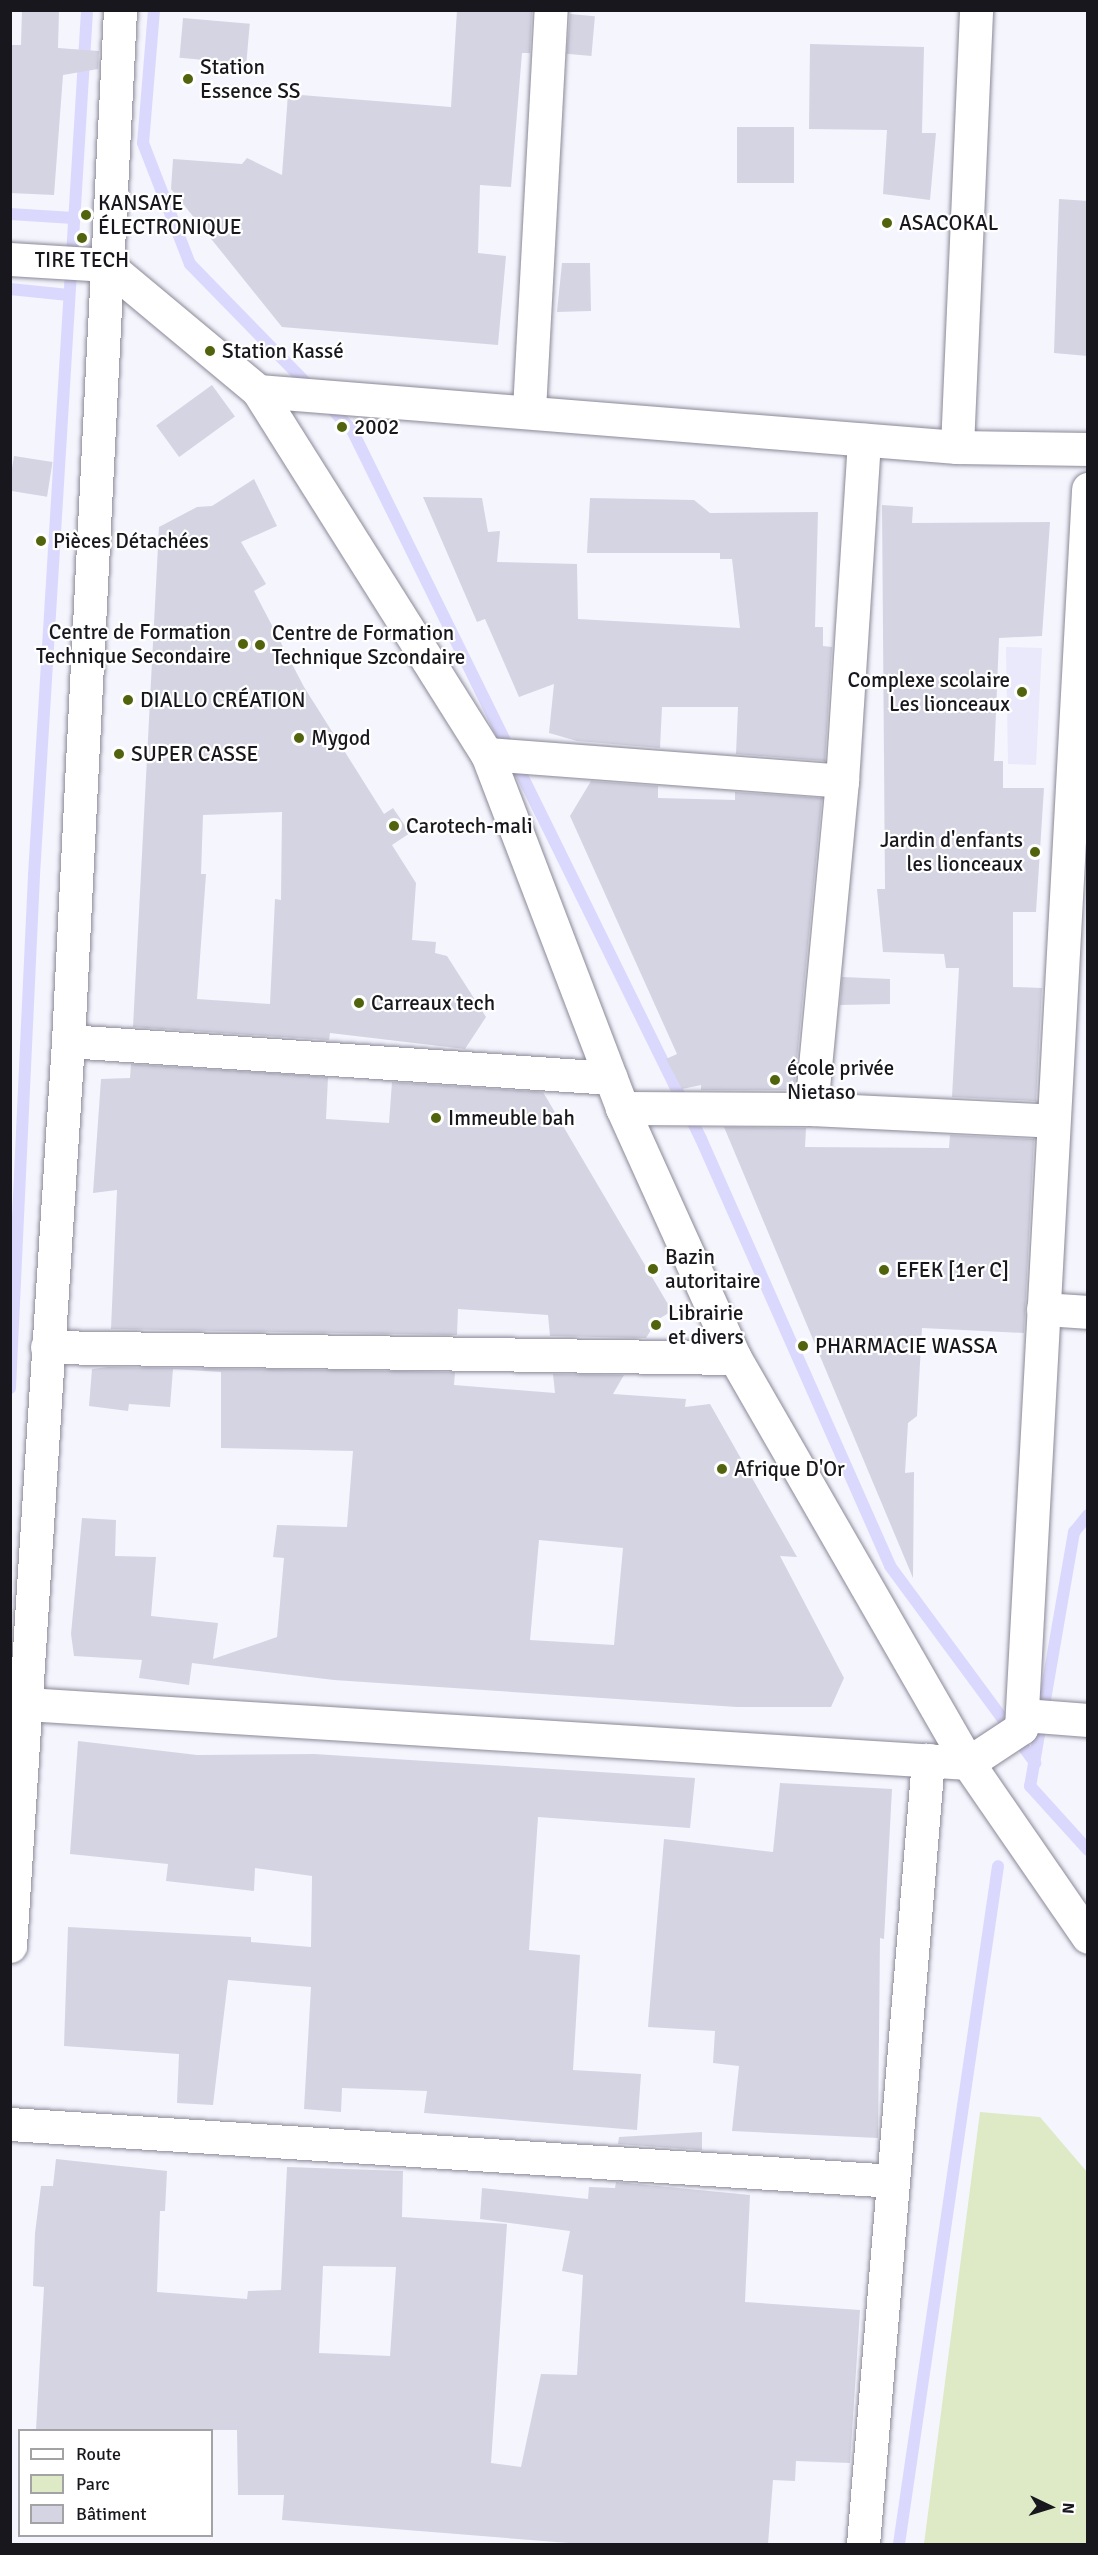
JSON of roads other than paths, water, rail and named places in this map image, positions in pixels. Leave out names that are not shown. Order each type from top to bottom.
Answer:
[{"type":"street","points":[[10,1946],[26,1704],[20,1624],[47,1347],[68,1041],[120,10]]},
{"type":"street","points":[[529,410],[551,10]]},
{"type":"street","points":[[957,447],[976,10]]},
{"type":"street","points":[[10,259],[106,265],[258,391],[487,754],[622,1108],[735,1358],[968,1763],[1088,1937]]},
{"type":"street","points":[[258,391],[529,410],[957,447],[1088,449]]},
{"type":"street","points":[[811,1109],[842,781],[864,440]]},
{"type":"street","points":[[26,1704],[968,1763],[1014,1736],[1024,1715],[1053,1121],[1077,892],[1088,489]]},
{"type":"street","points":[[487,754],[842,781]]},
{"type":"street","points":[[68,1041],[611,1078]]},
{"type":"street","points":[[622,1108],[811,1109],[1053,1121]]},
{"type":"street","points":[[1043,1309],[1088,1312]]},
{"type":"street","points":[[47,1347],[735,1358]]},
{"type":"street","points":[[1024,1715],[1088,1720]]},
{"type":"street","points":[[863,2544],[928,1760]]},
{"type":"street","points":[[10,2124],[893,2181]]},
{"type":"waterway","points":[[10,1388],[34,875],[87,10]]},
{"type":"waterway","points":[[154,10],[143,143],[190,264],[312,389]]},
{"type":"waterway","points":[[10,214],[73,218]]},
{"type":"waterway","points":[[10,289],[69,295]]},
{"type":"waterway","points":[[326,403],[352,430],[701,1139],[890,1566],[1035,1763]]},
{"type":"waterway","points":[[1088,1515],[1074,1532],[1030,1786],[1088,1850]]},
{"type":"waterway","points":[[899,2544],[998,1866]]},
{"type":"place","name":"Station Essence SS","points":[[188,79]]},
{"type":"place","name":"KANSAYE ÉLECTRONIQUE","points":[[86,215]]},
{"type":"place","name":"ASACOKAL","points":[[887,223]]},
{"type":"place","name":"TIRE TECH","points":[[82,238]]},
{"type":"place","name":"Station Kassé","points":[[210,351]]},
{"type":"place","name":"2002","points":[[342,427]]},
{"type":"place","name":"Pièces Détachées","points":[[41,541]]},
{"type":"place","name":"Centre de Formation Technique Secondaire","points":[[243,644]]},
{"type":"place","name":"Centre de Formation Technique Szcondaire","points":[[260,645]]},
{"type":"place","name":"Complexe scolaire Les lionceaux","points":[[1022,692]]},
{"type":"place","name":"DIALLO CRÉATION","points":[[128,700]]},
{"type":"place","name":"Mygod","points":[[299,738]]},
{"type":"place","name":"SUPER CASSE","points":[[119,754]]},
{"type":"place","name":"Carotech-mali","points":[[394,826]]},
{"type":"place","name":"Jardin d'enfants les lionceaux","points":[[1035,852]]},
{"type":"place","name":"Carreaux tech","points":[[359,1003]]},
{"type":"place","name":"école privée Nietaso","points":[[775,1080]]},
{"type":"place","name":"Immeuble bah","points":[[436,1118]]},
{"type":"place","name":"Bazin autoritaire","points":[[653,1269]]},
{"type":"place","name":"EFEK [1er C]","points":[[884,1270]]},
{"type":"place","name":"Librairie et divers","points":[[656,1325]]},
{"type":"place","name":"PHARMACIE WASSA","points":[[803,1346]]},
{"type":"place","name":"Afrique D'Or","points":[[722,1469]]}]
